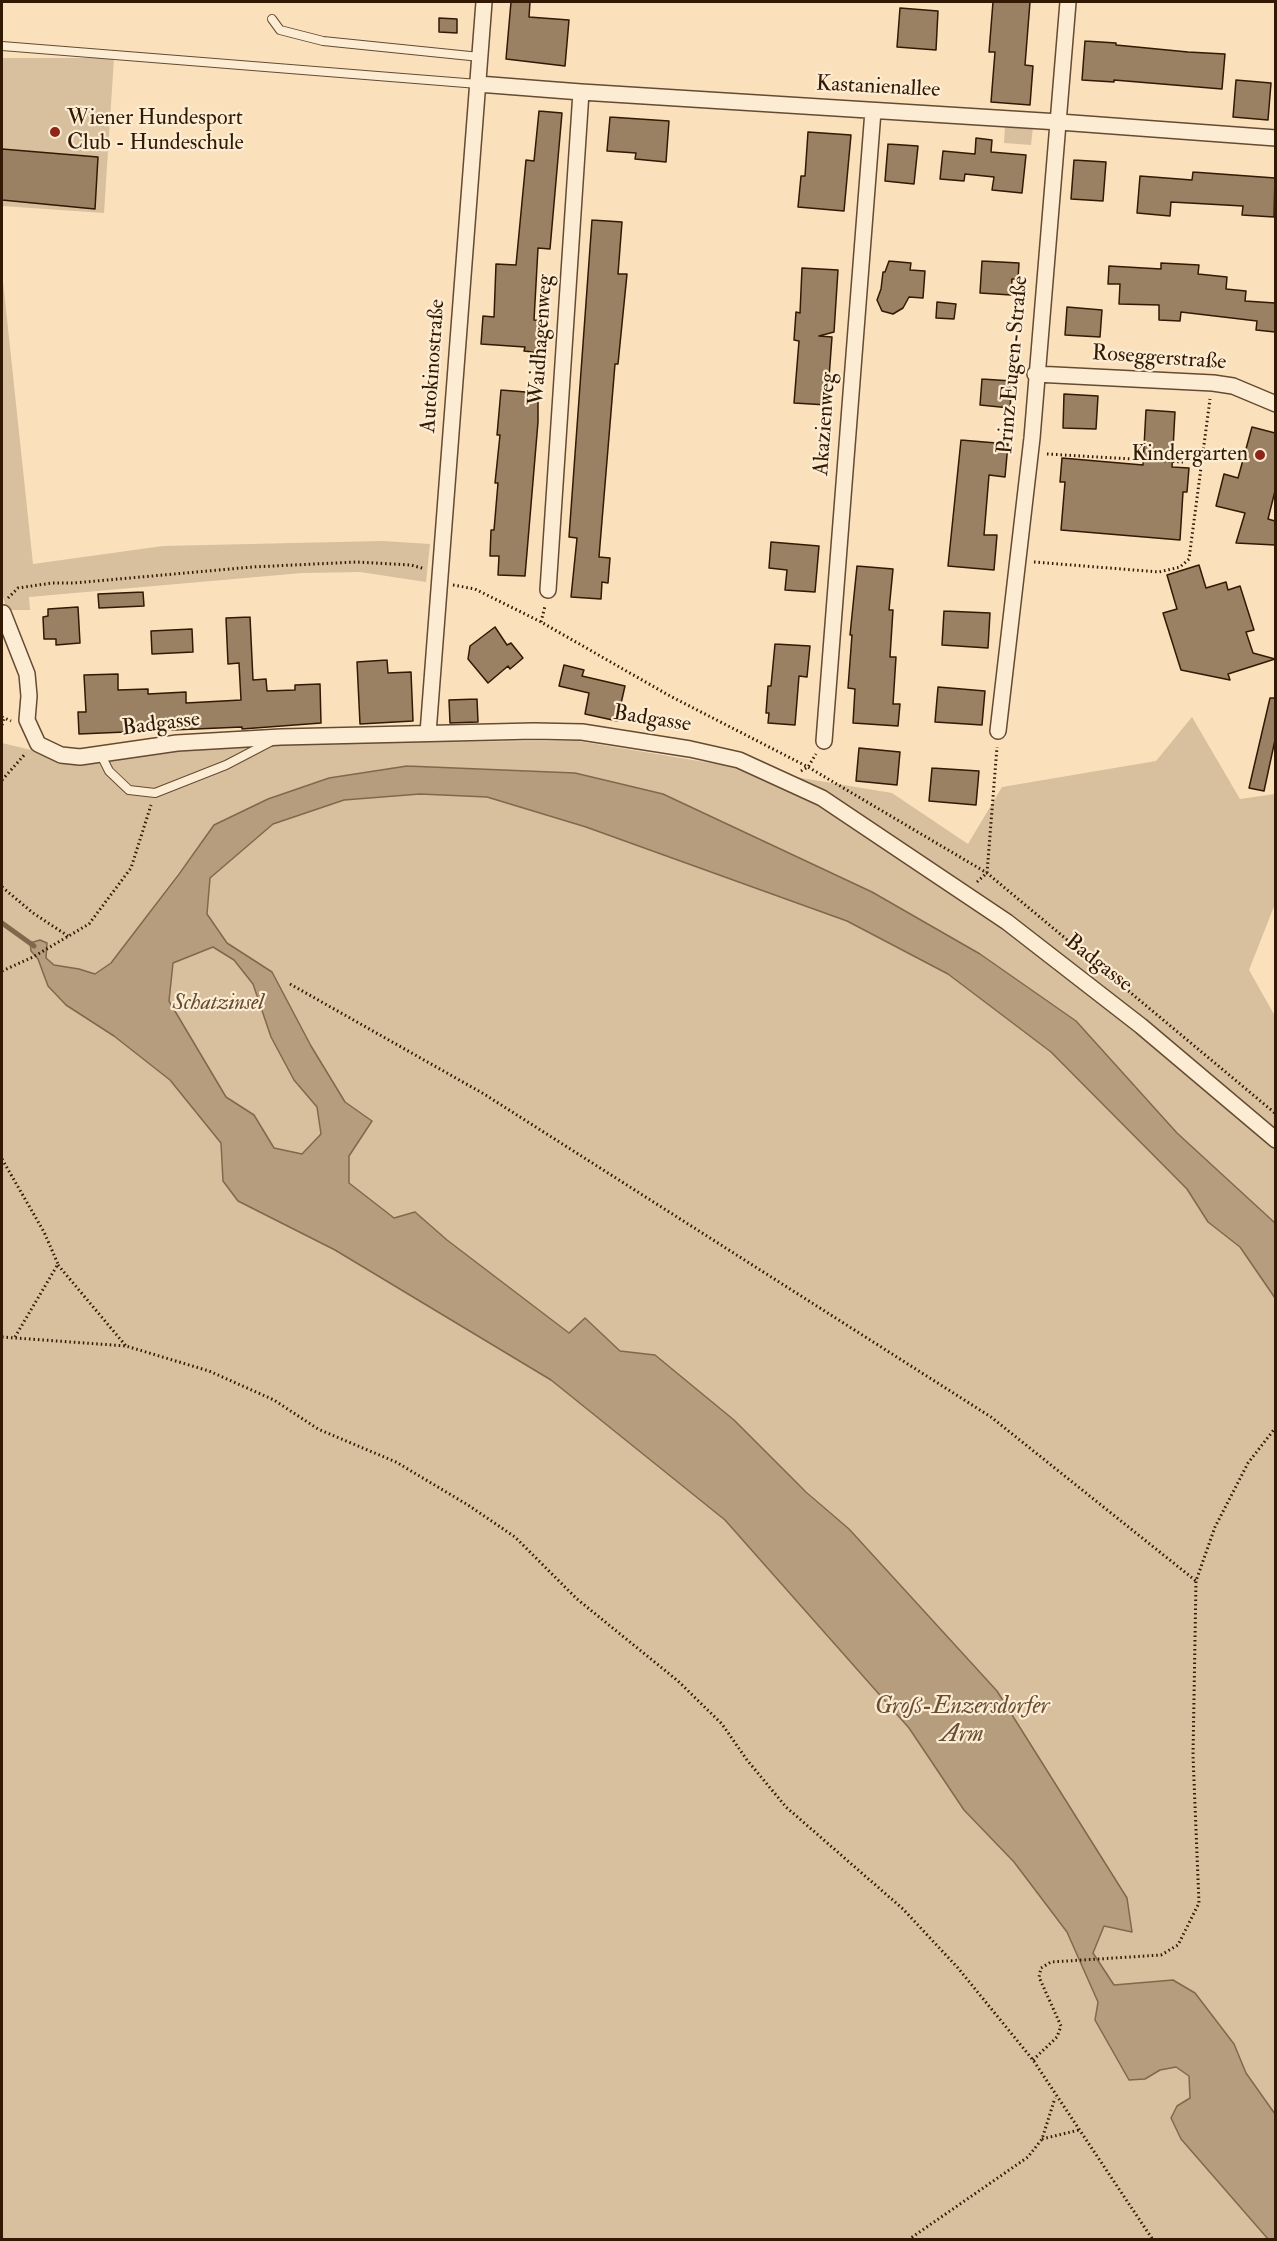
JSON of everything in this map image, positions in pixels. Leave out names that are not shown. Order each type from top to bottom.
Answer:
[{"type":"street","name":"Autokinostraße","points":[[428,733],[484,2]]},
{"type":"street","name":"Prinz Eugen-Straße","points":[[998,731],[1030,453],[1068,2]]},
{"type":"street","name":"Kastanienallee","points":[[478,84],[1275,138]]},
{"type":"street","name":"Waidhagenweg","points":[[548,590],[581,92]]},
{"type":"street","name":"Akazienweg","points":[[824,741],[873,111]]},
{"type":"street","name":"Roseggerstraße","points":[[1035,374],[1213,383],[1233,386],[1275,404]]},
{"type":"street","points":[[3,613],[27,674],[29,696],[27,720],[38,744]]},
{"type":"street","name":"Badgasse","points":[[38,744],[61,755],[80,757],[177,743],[281,737],[582,732],[690,749],[739,760],[822,798],[1006,922],[1141,1026],[1275,1140]]},
{"type":"lane","points":[[272,19],[279,30],[323,41],[480,57]]},
{"type":"lane","points":[[2,46],[478,84]]},
{"type":"lane","points":[[101,755],[109,771],[129,790],[155,793],[226,765],[281,737]]},
{"type":"path","points":[[1017,561],[1159,572],[1180,567],[1189,559],[1213,383]]},
{"type":"path","points":[[1030,453],[1183,462]]},
{"type":"path","points":[[2,725],[4,718]]},
{"type":"path","points":[[965,894],[987,873],[998,731]]},
{"type":"path","points":[[783,779],[808,767],[824,741]]},
{"type":"path","points":[[2,780],[24,754],[38,744]]},
{"type":"path","points":[[2,969],[8,969],[33,957],[89,924],[131,868],[155,793]]},
{"type":"path","points":[[2,888],[33,913],[68,936]]},
{"type":"path","points":[[290,984],[484,1094],[991,1417],[1196,1581]]},
{"type":"path","points":[[2,1160],[44,1232],[58,1264],[126,1346]]},
{"type":"path","points":[[15,1337],[58,1264]]},
{"type":"path","points":[[2,1337],[126,1346],[209,1371],[274,1400],[318,1429],[396,1462],[468,1505],[515,1537],[577,1599],[678,1681],[722,1724],[747,1760],[786,1807],[903,1909],[958,1968],[1032,2060],[1153,2240]]},
{"type":"path","points":[[1032,2060],[1057,2037],[1061,2026],[1039,1977],[1041,1968],[1051,1962],[1161,1955],[1178,1945],[1199,1903],[1193,1755],[1196,1581],[1215,1527],[1242,1473],[1275,1427]]},
{"type":"path","points":[[908,2240],[1028,2157],[1042,2139],[1055,2097]]},
{"type":"path","points":[[1042,2139],[1079,2130]]},
{"type":"green space","name":"Wiener Hundesport Club - Hundeschule","points":[[2,58],[114,58],[104,213],[2,206]]},
{"type":"green space","points":[[1005,125],[1033,127],[1031,145],[1004,143]]},
{"type":"green space","points":[[2,272],[33,564],[163,546],[383,541],[430,544],[426,582],[360,572],[302,573],[29,597],[30,610],[7,610],[2,594]]},
{"type":"green space","points":[[1192,717],[1240,799],[1275,794],[1275,904],[1249,970],[1275,1016],[1275,1223],[1177,1133],[1076,1021],[980,954],[872,892],[663,794],[575,773],[407,766],[329,778],[268,799],[214,825],[111,963],[94,975],[79,969],[54,965],[46,958],[31,951],[38,959],[48,986],[66,1005],[114,1036],[170,1080],[221,1143],[223,1181],[238,1201],[335,1250],[551,1380],[725,1520],[909,1728],[964,1810],[1014,1862],[1067,1932],[1098,2002],[1145,2079],[1160,2070],[1176,2067],[1189,2076],[1190,2098],[1177,2106],[1181,2139],[1268,2239],[2,2239],[2,743],[90,764],[158,749],[299,742],[578,741],[892,793],[968,844],[1002,787],[1156,761]]},
{"type":"green space","points":[[420,794],[488,797],[586,827],[847,921],[948,974],[1051,1052],[1187,1189],[1208,1222],[1240,1247],[1276,1298],[1275,2114],[1246,2073],[1234,2044],[1173,1980],[1114,1985],[1093,1953],[1104,1926],[1132,1931],[997,1691],[849,1529],[655,1355],[620,1351],[586,1318],[569,1333],[447,1240],[415,1212],[394,1218],[349,1183],[349,1156],[372,1121],[345,1102],[311,1046],[272,972],[227,943],[207,914],[210,878],[273,824],[344,800]]},
{"type":"green space","name":"Schatzinsel","points":[[213,947],[234,960],[253,984],[271,1037],[294,1080],[317,1107],[321,1134],[302,1154],[274,1148],[254,1115],[226,1097],[169,1000],[172,963]]},
{"type":"water","name":"Groß-Enzersdorfer Arm","points":[[407,766],[575,773],[663,794],[872,892],[980,954],[1076,1021],[1177,1133],[1275,1223],[1275,1298],[1240,1247],[1208,1222],[1187,1189],[1051,1052],[948,974],[847,921],[586,827],[487,797],[420,794],[344,800],[273,824],[210,878],[207,914],[227,943],[272,972],[311,1046],[345,1102],[372,1121],[349,1156],[349,1183],[394,1218],[415,1212],[447,1240],[569,1333],[585,1318],[620,1351],[655,1355],[734,1420],[806,1492],[849,1529],[997,1691],[1127,1898],[1132,1932],[1104,1926],[1093,1953],[1114,1985],[1173,1980],[1195,1993],[1234,2044],[1246,2073],[1275,2114],[1275,2239],[1268,2239],[1181,2139],[1171,2118],[1177,2106],[1190,2098],[1189,2076],[1176,2067],[1160,2070],[1145,2079],[1129,2080],[1095,2020],[1098,2002],[1067,1932],[1014,1862],[964,1810],[909,1728],[725,1520],[551,1380],[335,1250],[238,1201],[223,1181],[221,1143],[170,1080],[114,1036],[66,1005],[48,986],[38,959],[31,951],[30,943],[40,940],[47,943],[46,958],[54,965],[95,974],[111,963],[214,825],[268,799],[329,778]],"holes":[[[213,947],[234,960],[253,984],[271,1037],[294,1080],[317,1107],[321,1134],[302,1154],[274,1148],[254,1115],[226,1097],[169,1001],[173,963]]]},
{"type":"building","points":[[511,2],[530,2],[529,17],[569,20],[565,66],[506,59]]},
{"type":"building","points":[[993,2],[1030,2],[1025,65],[1033,66],[1030,105],[991,102],[995,52],[989,52]]},
{"type":"building","points":[[900,8],[938,11],[936,50],[897,47]]},
{"type":"building","points":[[439,18],[457,19],[457,33],[439,32]]},
{"type":"building","points":[[1085,41],[1225,54],[1222,89],[1114,80],[1114,82],[1082,80]]},
{"type":"building","points":[[1236,80],[1271,83],[1268,120],[1233,117]]},
{"type":"building","points":[[539,111],[562,113],[550,249],[538,248],[534,320],[544,321],[541,353],[524,351],[525,347],[481,344],[483,316],[494,317],[496,264],[516,265],[526,160],[534,161]]},
{"type":"building","points":[[610,117],[669,121],[666,162],[635,159],[636,153],[607,151]]},
{"type":"building","points":[[808,132],[851,135],[844,211],[798,207],[801,176],[805,176]]},
{"type":"building","points":[[976,138],[992,140],[991,152],[1026,155],[1022,193],[992,190],[994,177],[965,174],[964,181],[940,179],[943,151],[975,154]]},
{"type":"building","points":[[888,144],[918,146],[914,184],[885,181]]},
{"type":"building","points":[[2,149],[98,157],[95,209],[2,200]]},
{"type":"building","points":[[1074,160],[1106,162],[1103,201],[1071,199]]},
{"type":"building","points":[[1193,172],[1275,178],[1274,217],[1242,215],[1243,206],[1171,202],[1170,216],[1137,213],[1140,176],[1192,180]]},
{"type":"building","points":[[592,220],[622,222],[618,274],[627,274],[618,364],[615,364],[599,557],[610,558],[608,583],[602,582],[601,599],[571,597],[577,538],[569,537]]},
{"type":"building","points":[[889,261],[911,263],[910,270],[925,271],[923,298],[909,297],[903,308],[893,314],[882,311],[877,300],[883,272]]},
{"type":"building","points":[[982,261],[1019,263],[1018,279],[1012,279],[1011,295],[980,293]]},
{"type":"building","points":[[1161,263],[1199,265],[1198,274],[1227,277],[1226,289],[1246,291],[1245,301],[1275,303],[1275,332],[1256,330],[1257,321],[1181,312],[1180,321],[1159,320],[1159,305],[1119,304],[1120,284],[1108,284],[1109,266],[1161,269]]},
{"type":"building","points":[[802,268],[838,270],[834,332],[819,336],[832,337],[827,405],[794,403],[799,341],[794,340],[796,312],[800,313]]},
{"type":"building","points":[[937,302],[956,304],[954,319],[936,318]]},
{"type":"building","points":[[1067,307],[1102,310],[1100,337],[1065,335]]},
{"type":"building","points":[[982,379],[1012,381],[1010,408],[980,405]]},
{"type":"building","points":[[501,390],[538,393],[538,422],[525,576],[498,575],[499,556],[490,556],[491,530],[494,530],[498,483],[495,483],[500,435],[497,435]]},
{"type":"building","points":[[1064,394],[1098,396],[1096,429],[1063,428]]},
{"type":"building","points":[[1146,410],[1175,412],[1172,467],[1189,468],[1187,492],[1183,492],[1180,540],[1061,530],[1065,482],[1060,482],[1062,458],[1143,465]]},
{"type":"building","points":[[1252,427],[1275,433],[1275,491],[1268,519],[1275,521],[1275,545],[1236,543],[1245,513],[1216,506],[1224,474],[1238,478]]},
{"type":"building","points":[[961,440],[1008,444],[1005,477],[989,475],[984,535],[997,535],[994,570],[948,566]]},
{"type":"building","points":[[771,542],[819,546],[815,592],[785,590],[787,570],[769,568]]},
{"type":"building","points":[[1199,565],[1206,588],[1226,582],[1228,590],[1240,586],[1254,630],[1246,632],[1253,653],[1275,659],[1228,674],[1230,680],[1181,670],[1163,613],[1177,609],[1167,575]]},
{"type":"building","points":[[857,566],[893,569],[889,610],[893,610],[890,657],[896,657],[893,704],[900,704],[898,726],[853,723],[855,689],[848,688],[852,635],[850,635]]},
{"type":"building","points":[[143,592],[144,606],[99,608],[98,594]]},
{"type":"building","points":[[78,607],[80,643],[56,645],[56,639],[44,639],[43,617],[48,616],[48,609]]},
{"type":"building","points":[[944,611],[990,613],[988,648],[942,645]]},
{"type":"building","points":[[250,617],[253,680],[266,679],[267,691],[295,690],[295,685],[320,684],[321,723],[242,729],[242,727],[79,734],[78,712],[86,712],[84,675],[118,674],[118,690],[148,689],[148,694],[186,692],[186,703],[241,700],[239,663],[228,664],[226,618]]},
{"type":"building","points":[[495,627],[507,645],[511,643],[523,658],[510,669],[508,666],[488,683],[468,659],[470,646]]},
{"type":"building","points":[[192,629],[193,652],[152,654],[151,631]]},
{"type":"building","points":[[775,644],[810,646],[807,677],[799,676],[795,725],[768,723],[769,713],[766,713],[768,686],[771,686]]},
{"type":"building","points":[[387,660],[388,673],[411,672],[413,721],[360,724],[357,662]]},
{"type":"building","points":[[564,665],[584,670],[582,676],[625,686],[617,721],[585,714],[589,693],[559,686]]},
{"type":"building","points":[[938,687],[985,691],[982,725],[935,722]]},
{"type":"building","points":[[1270,698],[1275,698],[1275,740],[1264,791],[1249,788]]},
{"type":"building","points":[[477,699],[478,722],[450,723],[449,700]]},
{"type":"building","points":[[859,748],[900,752],[897,785],[856,781]]},
{"type":"building","points":[[932,768],[979,771],[976,805],[929,801]]},
{"type":"waterway","points":[[2,923],[34,946]]},
{"type":"place","name":"Wiener Hundesport Club - Hundeschule","points":[[55,132]]},
{"type":"place","name":"Kindergarten","points":[[1260,455]]}]
